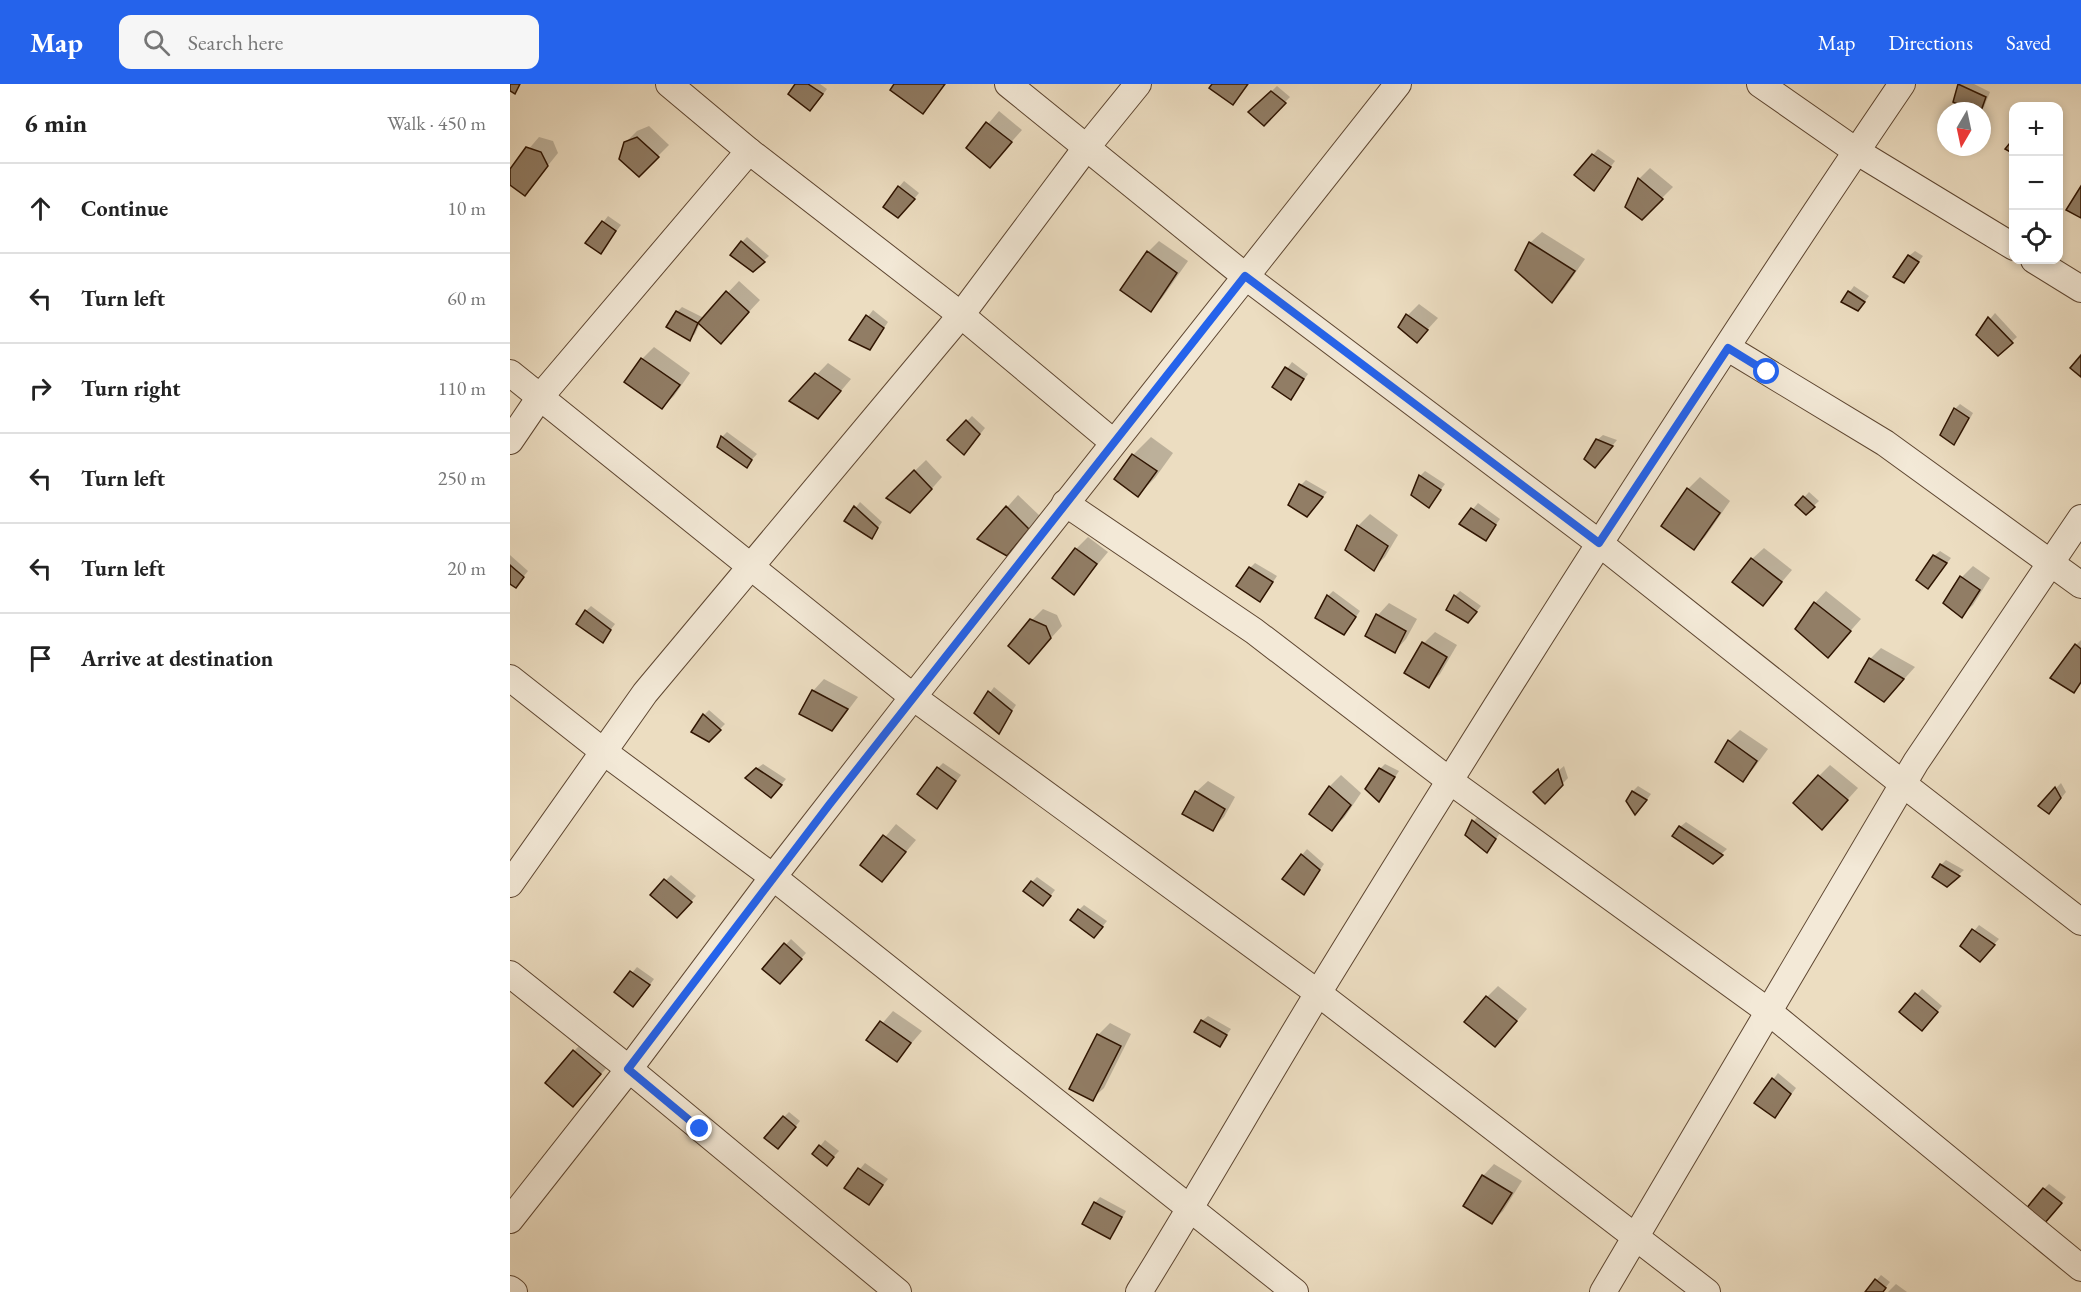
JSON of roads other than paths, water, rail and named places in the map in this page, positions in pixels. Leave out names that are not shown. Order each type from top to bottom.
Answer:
[{"type":"street","points":[[669,84],[749,151],[962,315],[1113,442]]},
{"type":"street","points":[[1008,84],[1245,276],[1599,543],[2081,922]]},
{"type":"street","points":[[510,884],[645,693],[962,315],[1086,148],[1138,84]]},
{"type":"street","points":[[510,1220],[913,697],[1398,84]]},
{"type":"street","points":[[1760,84],[1856,151],[2009,245]]},
{"type":"street","points":[[1139,1292],[1191,1209],[1318,993],[1599,543],[1902,84]]},
{"type":"street","points":[[510,441],[540,397],[749,151]]},
{"type":"street","points":[[2040,264],[2081,289]]},
{"type":"street","points":[[1728,348],[1885,443],[2081,585]]},
{"type":"street","points":[[510,373],[913,697],[1318,993],[1707,1292]]},
{"type":"street","points":[[1065,503],[1254,631],[1450,781],[1768,1011],[2081,1268]]},
{"type":"street","points":[[1603,1292],[1916,762],[2081,518]]},
{"type":"street","points":[[510,678],[604,752],[773,877],[1295,1292]]},
{"type":"street","points":[[510,974],[898,1292]]},
{"type":"street","points":[[510,1289],[514,1292]]}]
